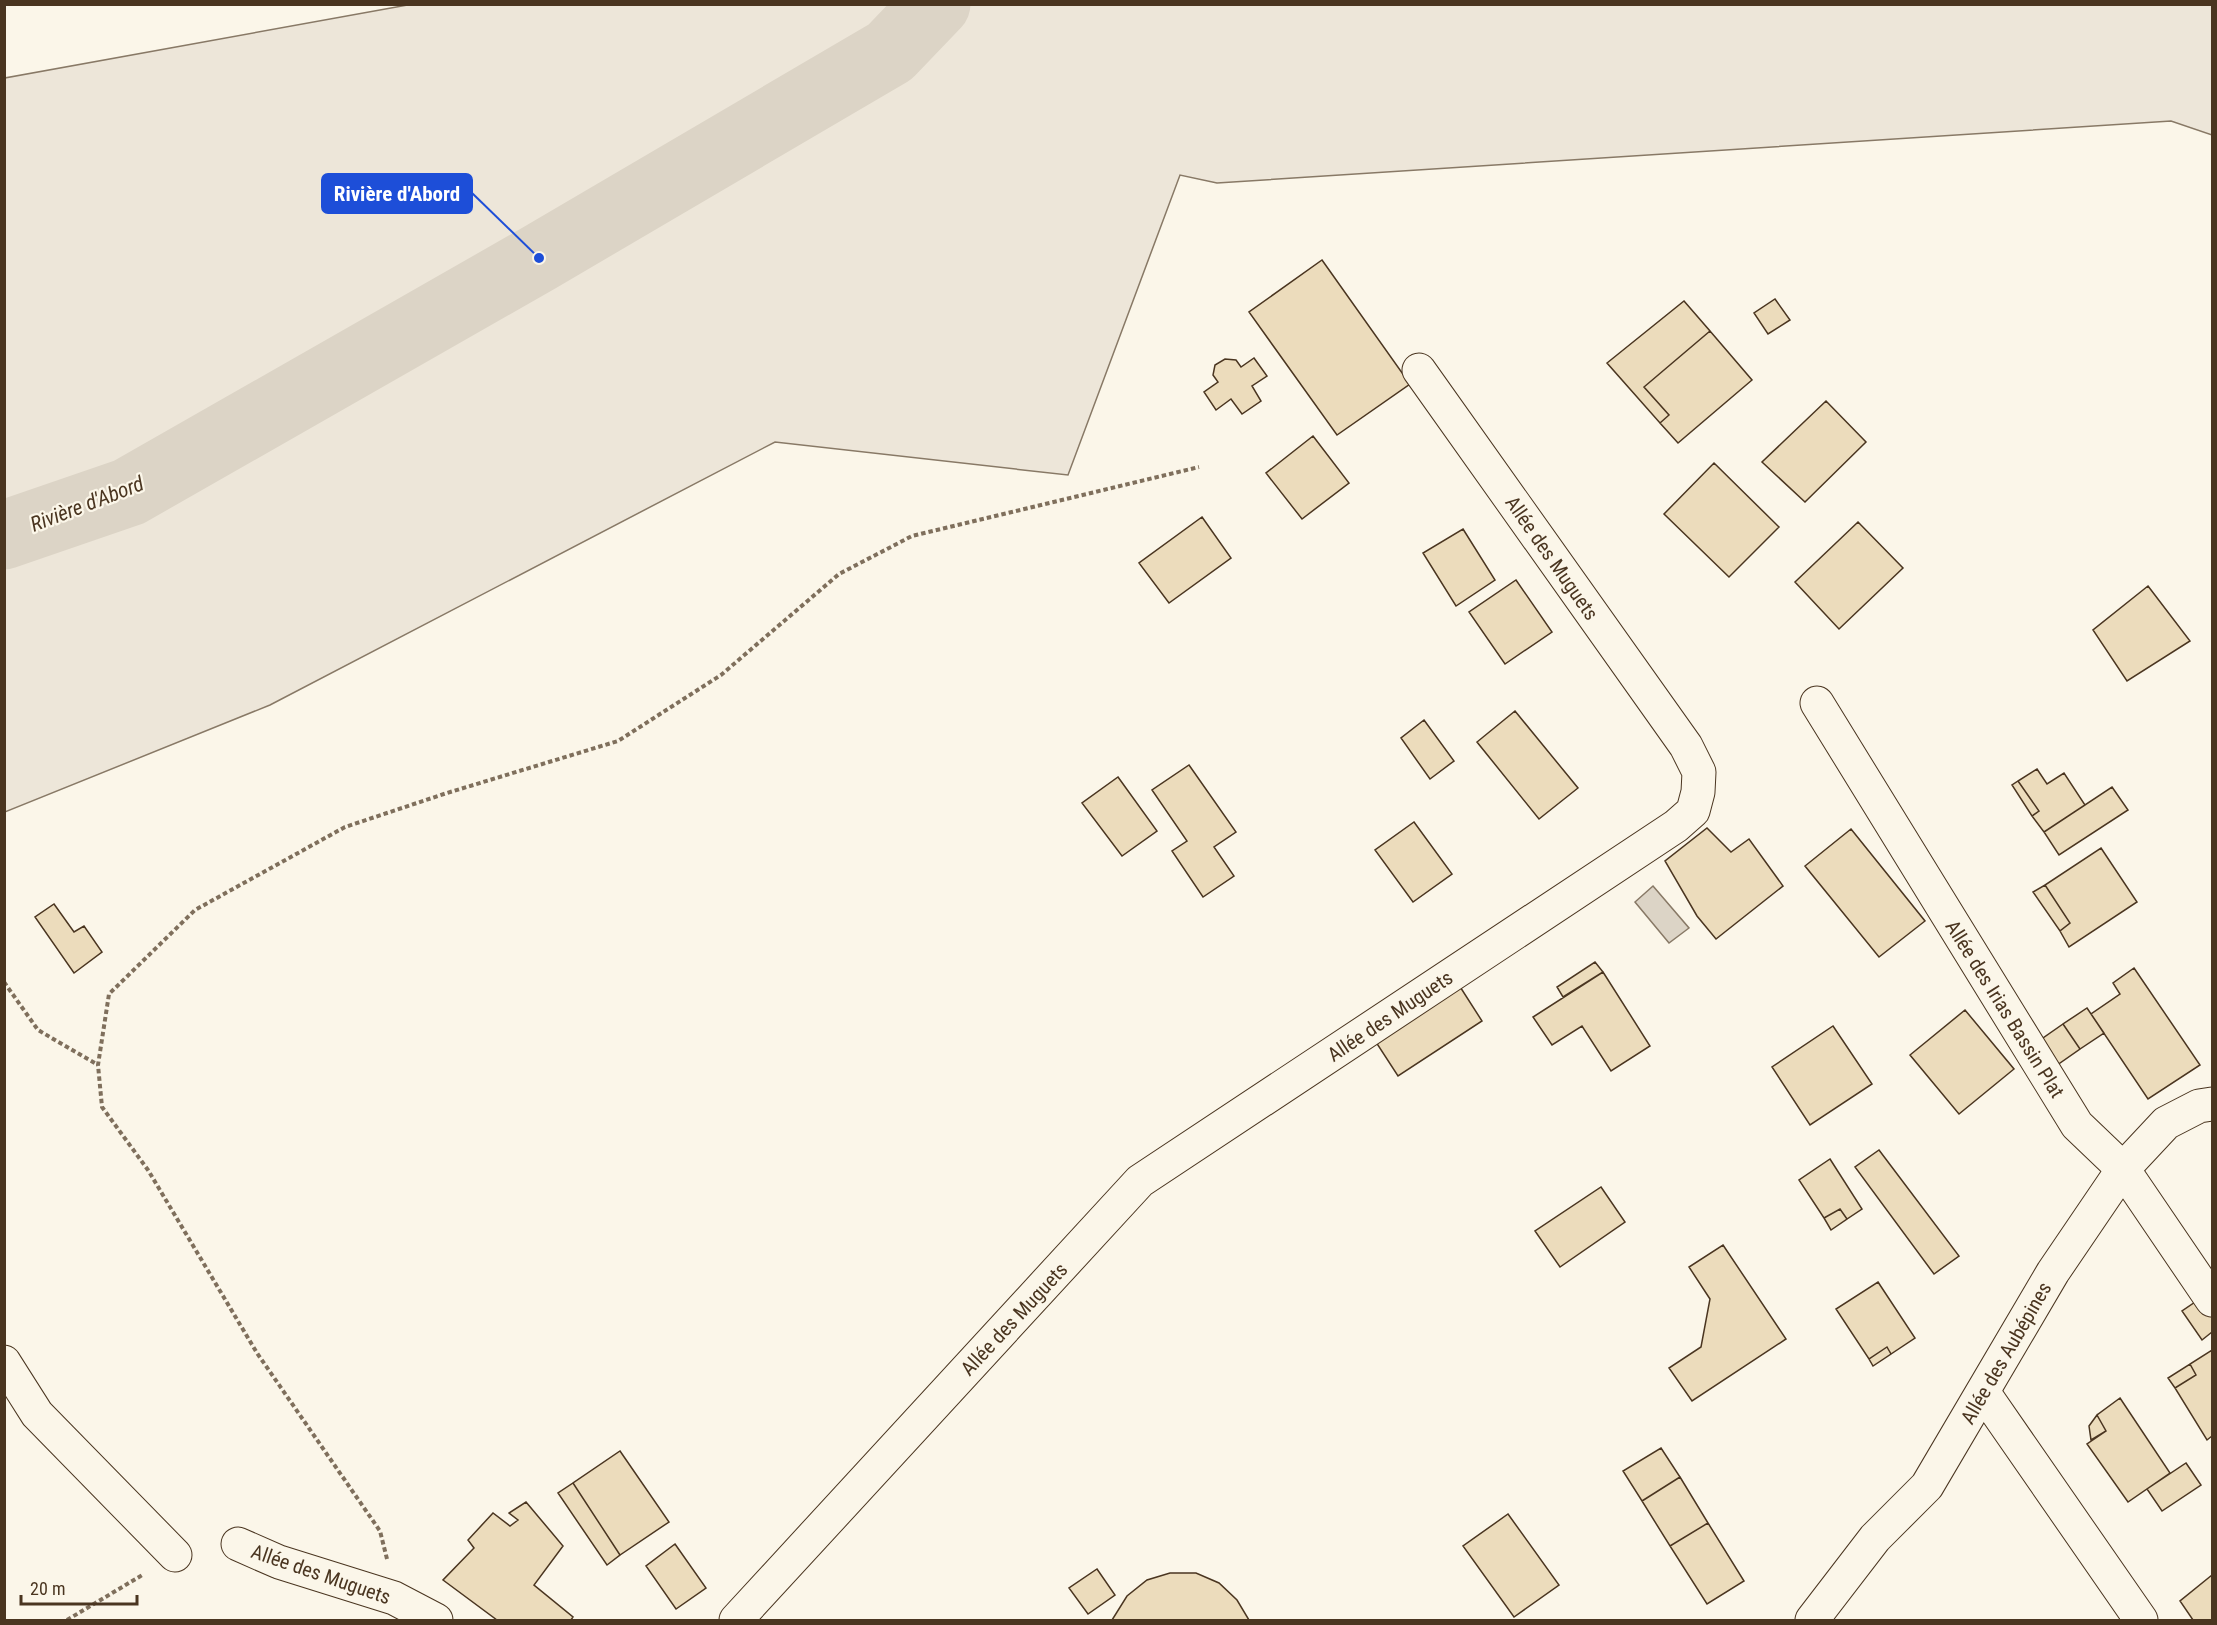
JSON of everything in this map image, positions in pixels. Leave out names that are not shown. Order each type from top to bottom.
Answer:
[{"type":"street","name":"Allée des Muguets","points":[[736,1620],[1140,1181],[1676,826],[1693,811],[1698,792],[1699,772],[1686,746],[1419,370]]},
{"type":"street","name":"Allée des Irias Bassin Plat","points":[[1817,703],[2076,1125],[2123,1169],[2212,1300]]},
{"type":"street","name":"Allée des Aubépines","points":[[1812,1620],[1875,1538],[1927,1486],[2053,1272],[2123,1169],[2166,1124],[2199,1106],[2212,1104]]},
{"type":"street","points":[[4,1362],[37,1414],[175,1555]]},
{"type":"street","points":[[1983,1392],[2141,1620]]},
{"type":"street","name":"Allée des Muguets","points":[[238,1544],[279,1562],[394,1598],[436,1620]]},
{"type":"path","points":[[394,1598],[380,1531],[257,1353],[148,1170],[102,1107],[98,1065],[109,994],[195,910],[345,827],[618,741],[721,675],[839,574],[912,536],[1199,467]]},
{"type":"path","points":[[4,982],[38,1030],[98,1065]]},
{"type":"shaded area","points":[[413,4],[2212,5],[2212,135],[2171,121],[1217,183],[1180,175],[1068,475],[775,442],[270,705],[5,812],[5,78]]},
{"type":"shaded area","points":[[1653,886],[1689,928],[1669,943],[1635,902]]},
{"type":"building","points":[[1322,260],[1410,384],[1337,435],[1249,312]]},
{"type":"building","points":[[1775,299],[1790,320],[1768,334],[1754,313]]},
{"type":"building","points":[[1684,301],[1710,331],[1644,387],[1669,415],[1660,423],[1607,363]]},
{"type":"building","points":[[1710,331],[1752,380],[1678,443],[1660,423],[1669,415],[1644,387]]},
{"type":"building","points":[[1254,358],[1267,376],[1252,386],[1261,401],[1242,414],[1231,399],[1216,410],[1204,392],[1218,382],[1213,375],[1215,365],[1225,359],[1236,360],[1241,367]]},
{"type":"building","points":[[1826,401],[1866,442],[1805,502],[1762,462]]},
{"type":"building","points":[[1313,436],[1349,483],[1302,519],[1266,473]]},
{"type":"building","points":[[1714,463],[1779,527],[1729,577],[1664,514]]},
{"type":"building","points":[[1202,517],[1231,558],[1169,603],[1139,563]]},
{"type":"building","points":[[1858,522],[1903,568],[1839,629],[1795,582]]},
{"type":"building","points":[[1463,529],[1495,580],[1456,606],[1423,553]]},
{"type":"building","points":[[1516,580],[1552,632],[1505,664],[1469,612]]},
{"type":"building","points":[[2148,586],[2190,641],[2127,681],[2093,630]]},
{"type":"building","points":[[1515,711],[1578,788],[1539,819],[1477,742]]},
{"type":"building","points":[[1424,720],[1454,761],[1430,779],[1401,738]]},
{"type":"building","points":[[1189,765],[1236,832],[1214,847],[1234,876],[1203,897],[1172,851],[1187,841],[1152,790]]},
{"type":"building","points":[[2037,769],[2047,784],[2064,773],[2085,805],[2044,832],[2032,816],[2039,811],[2018,781]]},
{"type":"building","points":[[1118,777],[1157,831],[1122,856],[1082,803]]},
{"type":"building","points":[[2018,781],[2039,811],[2032,816],[2012,785]]},
{"type":"building","points":[[2112,787],[2128,810],[2059,855],[2044,832]]},
{"type":"building","points":[[1414,822],[1452,874],[1413,902],[1375,850]]},
{"type":"building","points":[[1707,828],[1731,852],[1749,839],[1783,886],[1716,939],[1697,916],[1665,861]]},
{"type":"building","points":[[1851,829],[1925,921],[1879,957],[1805,866]]},
{"type":"building","points":[[2101,848],[2137,902],[2069,947],[2060,931],[2070,923],[2045,885]]},
{"type":"building","points":[[2045,885],[2070,923],[2060,931],[2033,892]]},
{"type":"building","points":[[54,904],[74,932],[84,926],[102,952],[74,973],[35,917]]},
{"type":"building","points":[[1595,962],[1603,972],[1563,997],[1557,987]]},
{"type":"building","points":[[2134,968],[2200,1065],[2148,1099],[2091,1014],[2120,994],[2113,983]]},
{"type":"building","points":[[1603,972],[1650,1046],[1611,1071],[1582,1026],[1552,1045],[1533,1017]]},
{"type":"building","points":[[1457,982],[1482,1021],[1398,1076],[1372,1036]]},
{"type":"building","points":[[2087,1008],[2104,1033],[2080,1049],[2063,1024]]},
{"type":"building","points":[[1965,1010],[2014,1069],[1959,1114],[1910,1055]]},
{"type":"building","points":[[2063,1024],[2080,1049],[2050,1070],[2033,1045]]},
{"type":"building","points":[[1833,1026],[1872,1084],[1810,1125],[1772,1067]]},
{"type":"building","points":[[1879,1150],[1959,1256],[1934,1274],[1855,1167]]},
{"type":"building","points":[[1830,1159],[1862,1209],[1847,1219],[1840,1209],[1824,1218],[1799,1180]]},
{"type":"building","points":[[1601,1187],[1625,1222],[1560,1267],[1535,1231]]},
{"type":"building","points":[[1840,1209],[1847,1219],[1831,1230],[1824,1218]]},
{"type":"building","points":[[1723,1245],[1786,1339],[1692,1401],[1669,1368],[1701,1347],[1710,1299],[1689,1267]]},
{"type":"building","points":[[1878,1282],[1915,1338],[1891,1354],[1887,1347],[1869,1359],[1836,1309]]},
{"type":"building","points":[[2204,1296],[2212,1309],[2212,1332],[2202,1340],[2182,1311]]},
{"type":"building","points":[[1887,1347],[1891,1354],[1873,1366],[1869,1359]]},
{"type":"building","points":[[2212,1350],[2212,1436],[2207,1440],[2175,1388],[2196,1375],[2190,1364]]},
{"type":"building","points":[[2190,1364],[2196,1375],[2175,1388],[2168,1378]]},
{"type":"building","points":[[2120,1398],[2170,1473],[2128,1502],[2087,1444],[2106,1431],[2097,1415]]},
{"type":"building","points":[[2097,1415],[2106,1431],[2091,1440],[2089,1426]]},
{"type":"building","points":[[1661,1448],[1680,1477],[1642,1501],[1623,1471]]},
{"type":"building","points":[[620,1451],[669,1522],[620,1555],[573,1483]]},
{"type":"building","points":[[2186,1463],[2201,1485],[2162,1511],[2147,1489]]},
{"type":"building","points":[[1680,1477],[1708,1523],[1670,1546],[1642,1501]]},
{"type":"building","points":[[573,1483],[620,1555],[607,1565],[558,1493]]},
{"type":"building","points":[[526,1502],[563,1546],[534,1585],[573,1617],[571,1620],[497,1620],[443,1580],[474,1548],[468,1540],[493,1513],[510,1526],[518,1520],[509,1513]]},
{"type":"building","points":[[1508,1514],[1559,1585],[1514,1617],[1463,1546]]},
{"type":"building","points":[[1708,1523],[1744,1581],[1707,1604],[1670,1546]]},
{"type":"building","points":[[675,1544],[706,1588],[676,1609],[646,1566]]},
{"type":"building","points":[[1097,1569],[1115,1595],[1088,1614],[1069,1588]]},
{"type":"building","points":[[1170,1573],[1196,1573],[1219,1583],[1237,1600],[1249,1620],[1112,1620],[1127,1596],[1147,1580]]},
{"type":"building","points":[[2212,1575],[2212,1620],[2193,1620],[2180,1601]]},
{"type":"waterway","name":"Rivière d'Abord","points":[[4,535],[129,492],[539,258],[890,52],[936,4]]},
{"type":"place","name":"Rivière d'Abord","points":[[539,258]]}]
